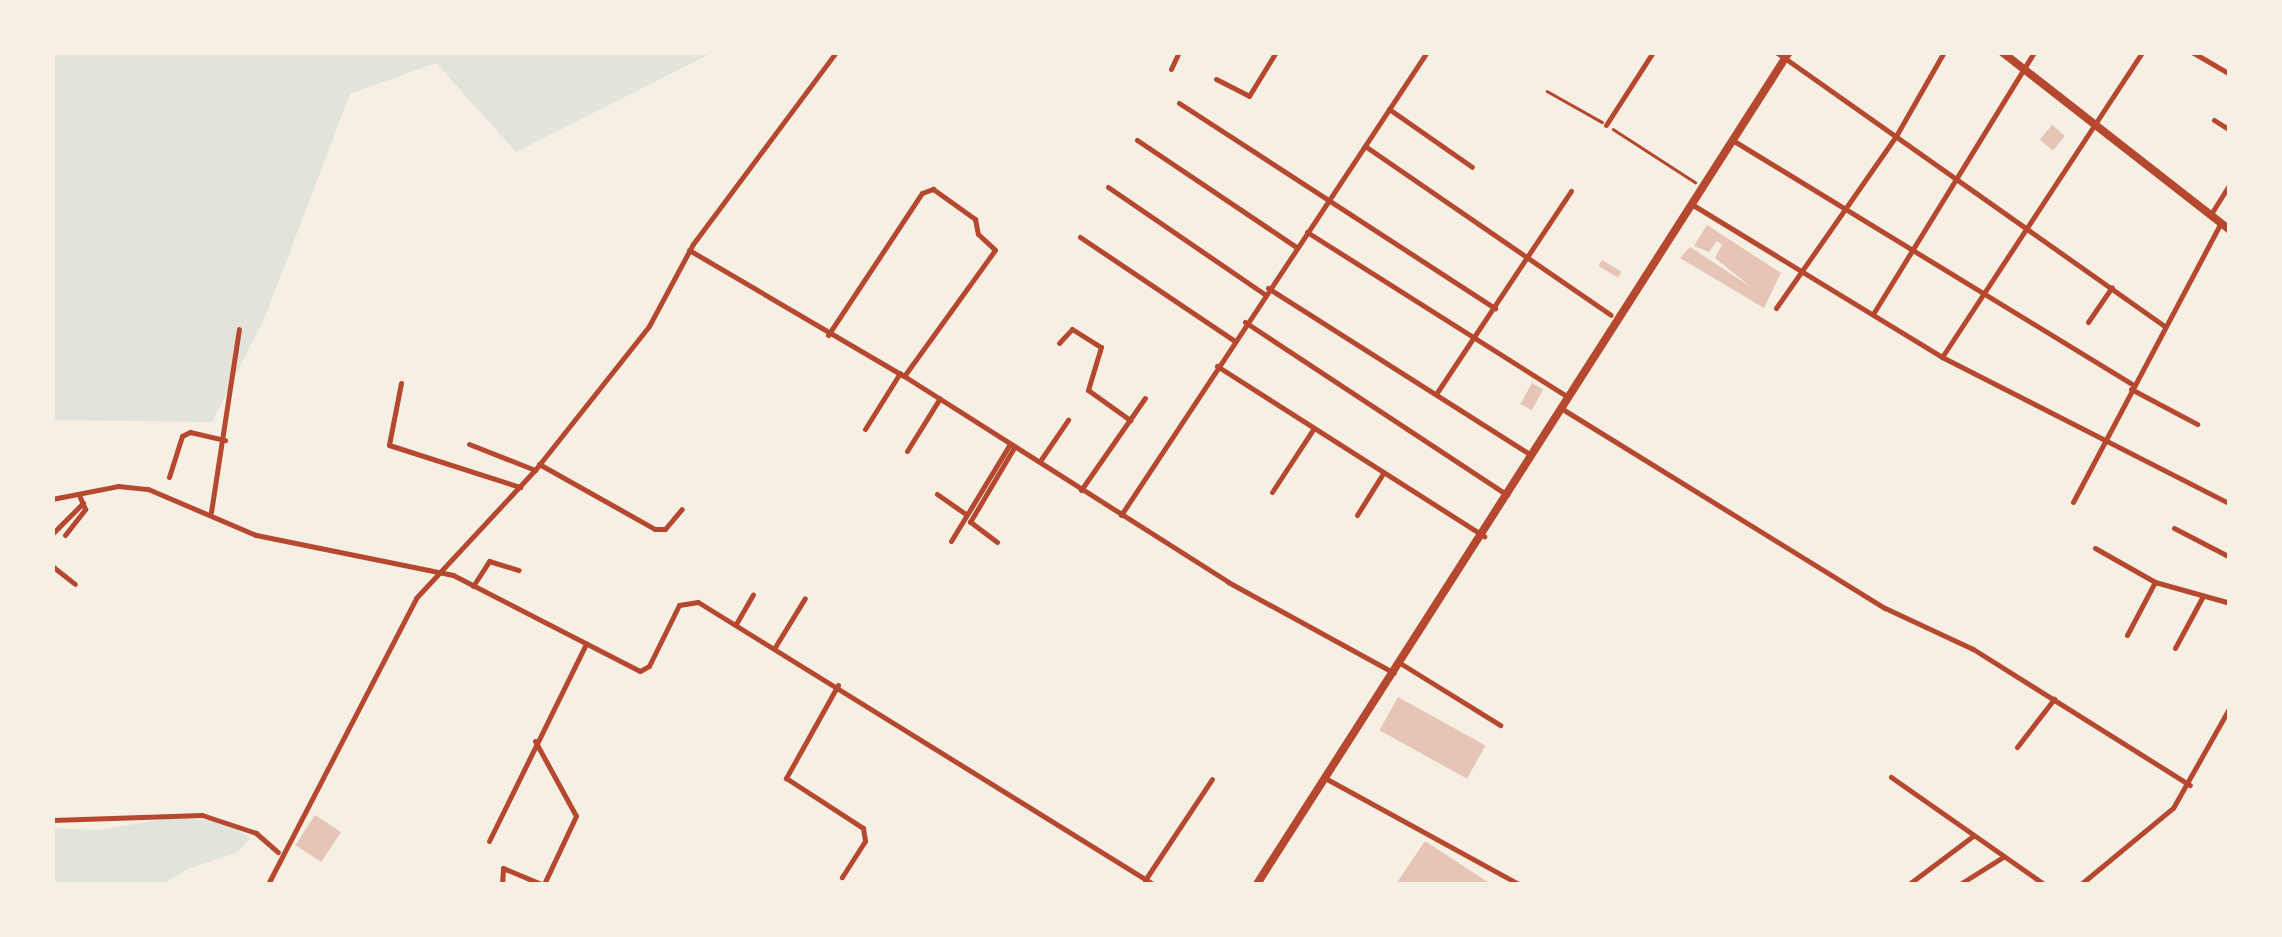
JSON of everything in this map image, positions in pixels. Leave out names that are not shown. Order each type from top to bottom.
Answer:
[{"type":"main road","points":[[2002,52],[2230,230]]},
{"type":"main road","points":[[1257,884],[1484,536],[1787,56]]},
{"type":"street","points":[[268,884],[279,852],[340,750],[416,598],[520,487],[649,326],[690,250],[836,52]]},
{"type":"street","points":[[1171,69],[1179,52]]},
{"type":"street","points":[[1216,79],[1250,96],[1276,52]]},
{"type":"street","points":[[1121,515],[1233,340],[1428,52]]},
{"type":"street","points":[[1606,125],[1653,52]]},
{"type":"street","points":[[1776,52],[1787,56],[1952,180],[2163,325]]},
{"type":"street","points":[[1776,308],[1841,209],[1896,136],[1944,52]]},
{"type":"street","points":[[1872,315],[2034,52]]},
{"type":"street","points":[[1942,357],[2142,52]]},
{"type":"street","points":[[2192,52],[2230,74]]},
{"type":"street","points":[[1179,102],[1331,196],[1494,308]]},
{"type":"street","points":[[1390,110],[1472,167]]},
{"type":"street","points":[[2214,120],[2230,130]]},
{"type":"street","points":[[1137,140],[1296,248]]},
{"type":"street","points":[[1734,141],[1980,297],[2197,424]]},
{"type":"street","points":[[1365,146],[1611,315]]},
{"type":"street","points":[[2210,217],[2230,184]]},
{"type":"street","points":[[1108,187],[1266,291],[1534,457]]},
{"type":"street","points":[[828,335],[922,192],[933,188],[975,219],[978,234],[995,250],[865,430]]},
{"type":"street","points":[[1436,394],[1571,191]]},
{"type":"street","points":[[1693,205],[1942,357],[2230,504]]},
{"type":"street","points":[[2073,502],[2163,325],[2220,224]]},
{"type":"street","points":[[1306,232],[1571,399]]},
{"type":"street","points":[[1080,238],[1233,340]]},
{"type":"street","points":[[690,250],[940,398],[1121,515],[1394,673]]},
{"type":"street","points":[[2088,322],[2112,288]]},
{"type":"street","points":[[1245,322],[1509,496]]},
{"type":"street","points":[[1059,342],[1072,329],[1101,347],[1088,390],[1130,420]]},
{"type":"street","points":[[212,512],[239,330]]},
{"type":"street","points":[[1216,366],[1484,536]]},
{"type":"street","points":[[401,382],[389,446],[520,487]]},
{"type":"street","points":[[907,452],[940,398]]},
{"type":"street","points":[[1081,490],[1146,398]]},
{"type":"street","points":[[1564,410],[1885,608],[1971,648],[2190,785]]},
{"type":"street","points":[[1040,461],[1068,420]]},
{"type":"street","points":[[1272,492],[1312,430]]},
{"type":"street","points":[[169,477],[182,436],[190,432],[225,440]]},
{"type":"street","points":[[468,444],[537,467],[656,529],[664,529],[682,509]]},
{"type":"street","points":[[951,540],[1013,445]]},
{"type":"street","points":[[997,542],[970,522],[1013,445]]},
{"type":"street","points":[[1357,515],[1383,474]]},
{"type":"street","points":[[52,499],[81,500],[133,488],[212,512],[256,535],[442,572],[645,669],[683,602],[698,602],[838,685],[1153,884]]},
{"type":"street","points":[[937,494],[966,514]]},
{"type":"street","points":[[52,534],[81,500]]},
{"type":"street","points":[[65,535],[81,500]]},
{"type":"street","points":[[2174,528],[2230,558]]},
{"type":"street","points":[[2095,548],[2156,582],[2230,603]]},
{"type":"street","points":[[473,586],[489,561],[519,570]]},
{"type":"street","points":[[52,566],[76,584]]},
{"type":"street","points":[[2127,634],[2156,582]]},
{"type":"street","points":[[736,624],[752,594]]},
{"type":"street","points":[[2175,648],[2203,596]]},
{"type":"street","points":[[775,647],[804,598]]},
{"type":"street","points":[[489,841],[586,644]]},
{"type":"street","points":[[1400,663],[1500,724]]},
{"type":"street","points":[[838,685],[786,778],[863,828],[865,841],[842,877]]},
{"type":"street","points":[[2017,747],[2054,700]]},
{"type":"street","points":[[2081,884],[2148,834],[2190,785],[2230,707]]},
{"type":"street","points":[[502,884],[503,868],[542,884],[576,816],[535,742]]},
{"type":"street","points":[[1891,777],[2044,884]]},
{"type":"street","points":[[1324,778],[1519,884]]},
{"type":"street","points":[[1146,880],[1212,779]]},
{"type":"street","points":[[52,820],[202,815],[256,833],[279,852]]},
{"type":"street","points":[[1909,884],[1972,836]]},
{"type":"street","points":[[1960,884],[2003,857]]},
{"type":"path","points":[[1547,91],[1705,187]]},
{"type":"shaded area","points":[[53,53],[712,53],[516,152],[436,63],[350,94],[265,317],[212,422],[53,420]]},
{"type":"shaded area","points":[[170,818],[222,821],[251,838],[238,852],[185,870],[164,884],[53,884],[52,828],[99,830]]},
{"type":"building","points":[[2052,125],[2065,136],[2053,150],[2040,140]]},
{"type":"building","points":[[1707,225],[1781,273],[1764,308],[1680,258],[1690,247],[1751,287],[1715,258],[1722,245],[1717,241],[1709,252],[1694,246]]},
{"type":"building","points":[[1602,260],[1622,272],[1618,278],[1598,266]]},
{"type":"building","points":[[1532,383],[1543,389],[1532,410],[1520,404]]},
{"type":"building","points":[[1398,697],[1485,745],[1467,779],[1380,730]]},
{"type":"building","points":[[315,815],[341,832],[321,862],[295,845]]},
{"type":"building","points":[[1425,841],[1491,884],[1396,884]]}]
